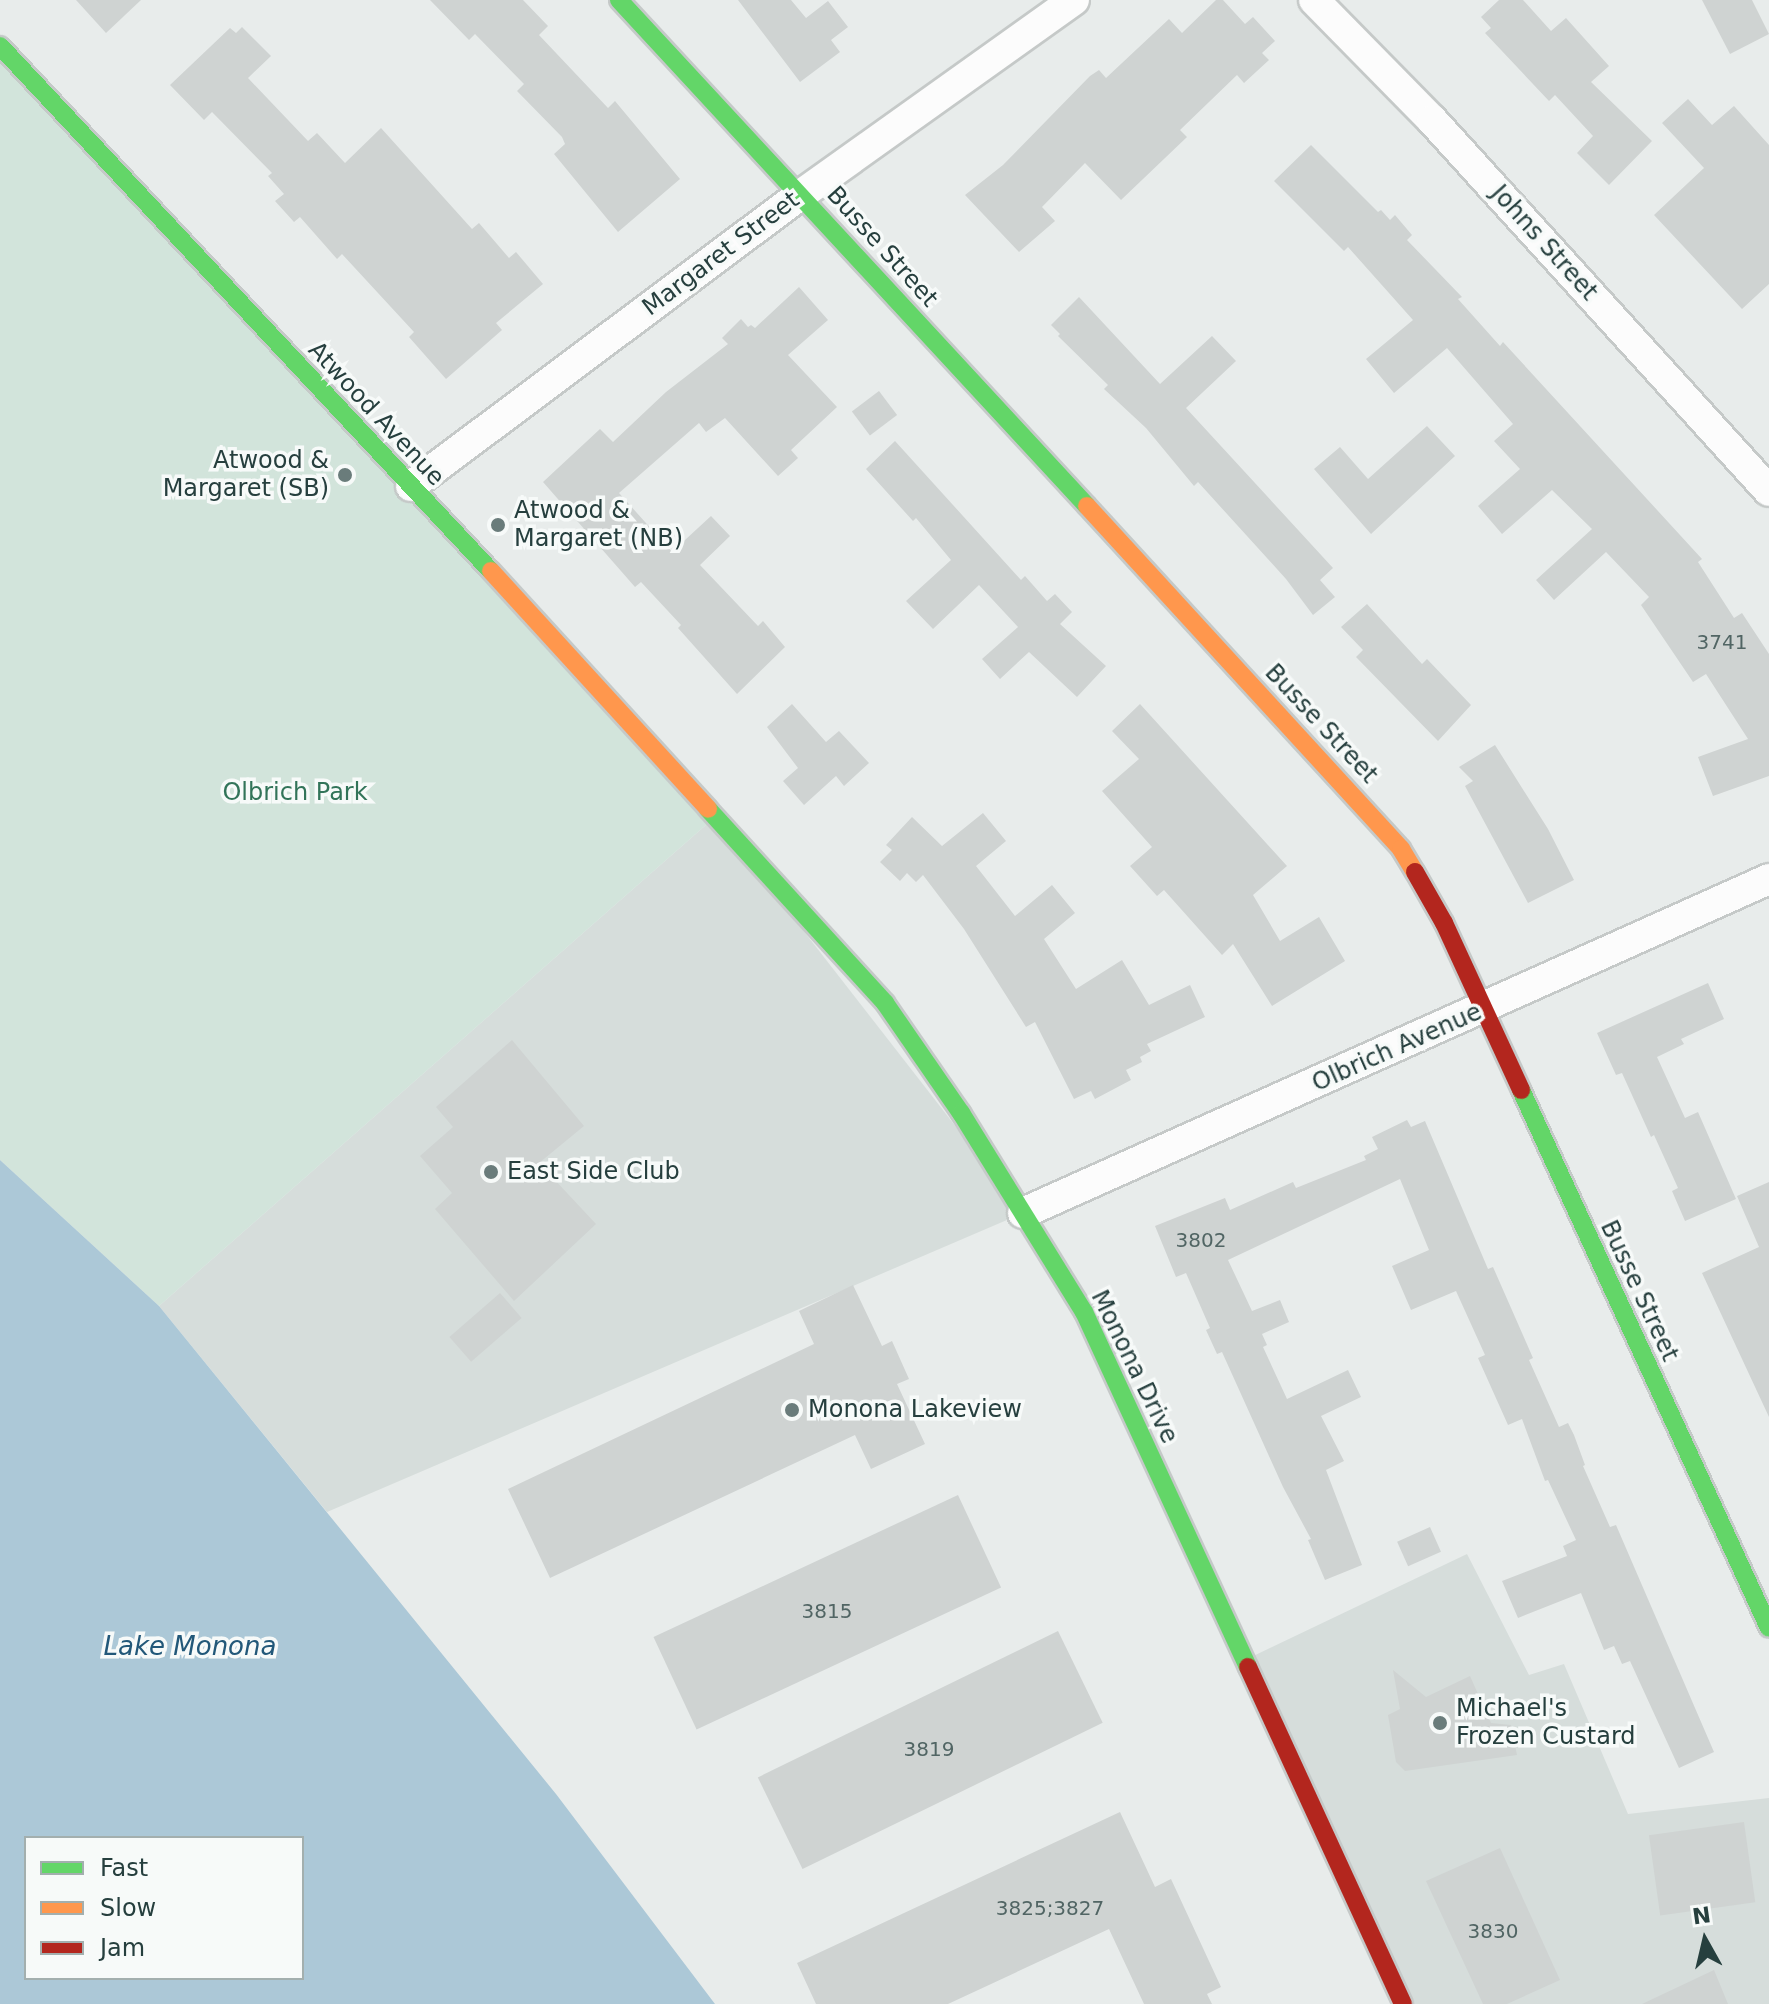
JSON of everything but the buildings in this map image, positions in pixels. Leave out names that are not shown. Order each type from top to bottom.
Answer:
[{"type":"street","name":"Busse Street","points":[[619,0],[802,194],[1386,829],[1444,923],[1769,1628]]},
{"type":"street","name":"Margaret Street","points":[[411,486],[802,194],[1074,0]]},
{"type":"street","name":"Johns Street","points":[[1314,0],[1432,120],[1769,491]]},
{"type":"street","name":"Atwood Avenue","points":[[0,46],[715,817]]},
{"type":"street","name":"Monona Drive","points":[[715,817],[885,1003],[961,1113],[1084,1312],[1403,2004]]},
{"type":"street","name":"Olbrich Avenue","points":[[1023,1213],[1769,879]]},
{"type":"shaded area","points":[[715,817],[1023,1213],[327,1512],[159,1306]]},
{"type":"shaded area","points":[[1467,1554],[1529,1675],[1564,1664],[1628,1814],[1769,1798],[1769,2004],[1403,2004],[1245,1660]]},
{"type":"green space","name":"Olbrich Park","points":[[0,46],[715,817],[159,1306],[0,1160]]},
{"type":"water","name":"Lake Monona","points":[[0,1160],[159,1306],[556,1794],[715,2004],[0,2004]]},
{"type":"traffic: fast","points":[[619,0],[1087,506]]},
{"type":"traffic: fast","points":[[0,46],[491,571]]},
{"type":"traffic: fast","points":[[708,809],[885,1003],[961,1113],[1084,1312],[1248,1667]]},
{"type":"traffic: fast","points":[[1521,1090],[1769,1628]]},
{"type":"traffic: slow","points":[[1087,506],[1401,849],[1415,872]]},
{"type":"traffic: slow","points":[[491,571],[708,809]]},
{"type":"traffic: jam","points":[[1415,872],[1444,923],[1521,1090]]},
{"type":"traffic: jam","points":[[1248,1667],[1403,2004]]},
{"type":"place","name":"Atwood & Margaret (SB)","points":[[345,475]]},
{"type":"place","name":"Atwood & Margaret (NB)","points":[[498,525]]},
{"type":"place","name":"East Side Club","points":[[491,1172]]},
{"type":"place","name":"Monona Lakeview","points":[[792,1410]]},
{"type":"place","name":"Michael's Frozen Custard","points":[[1440,1723]]}]
